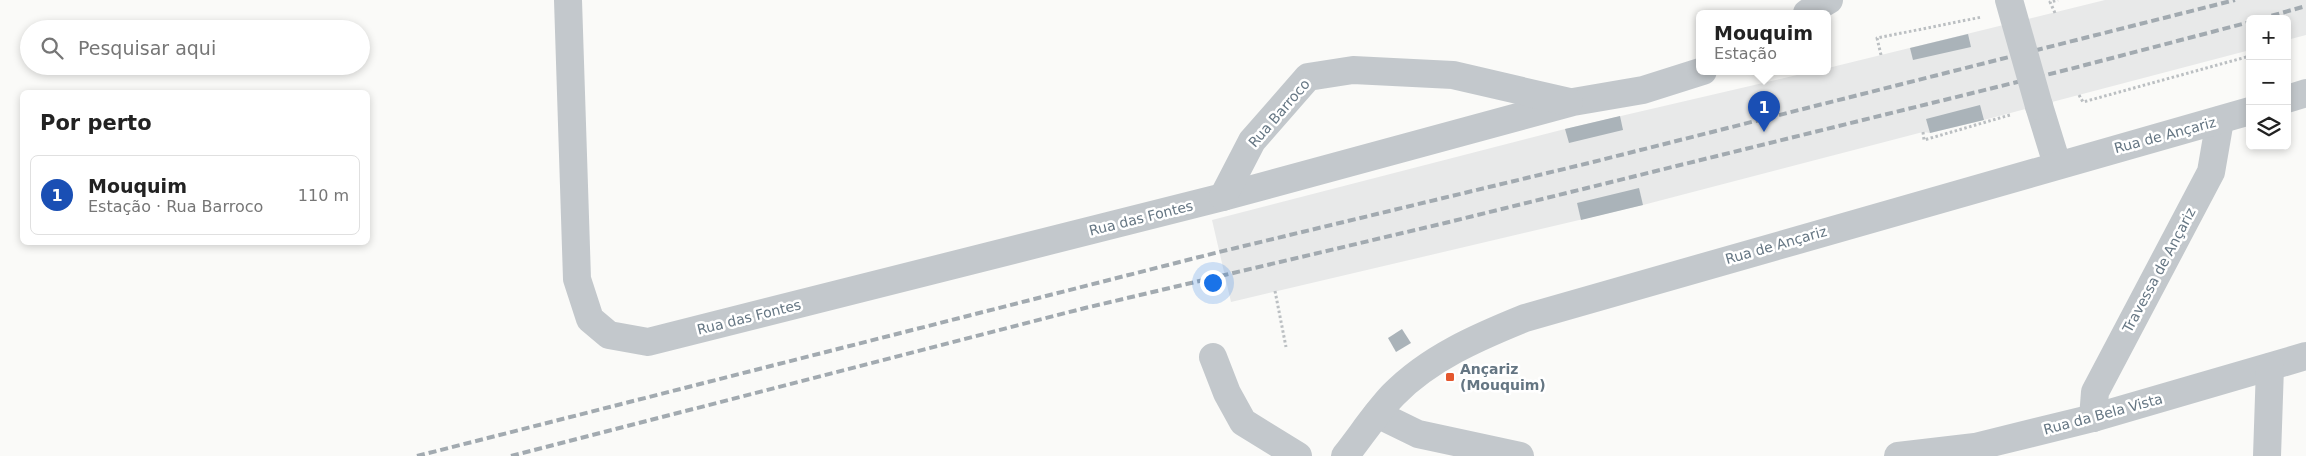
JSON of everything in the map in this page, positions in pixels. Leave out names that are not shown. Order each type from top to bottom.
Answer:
[{"type":"street","name":"Rua das Fontes","points":[[568,0],[577,279],[590,319],[609,335],[648,342],[1223,197]]},
{"type":"street","points":[[1811,10],[1829,0]]},
{"type":"street","points":[[2010,5],[2057,164]]},
{"type":"street","name":"Rua Barroco","points":[[1223,197],[1252,141],[1308,77],[1353,70],[1453,75],[1573,102]]},
{"type":"street","name":"Rua Barroco","points":[[1223,197],[1573,102],[1643,90],[1696,73]]},
{"type":"street","points":[[2291,98],[2306,93]]},
{"type":"street","name":"Rua de Ançariz","points":[[1345,456],[1394,395],[1448,353],[1487,333],[1525,318],[2246,111]]},
{"type":"street","name":"Travessa de Ançariz","points":[[2093,418],[2095,392],[2211,172],[2220,120]]},
{"type":"street","name":"Rua da Bela Vista","points":[[1898,456],[1975,447],[2093,418],[2306,356]]},
{"type":"street","points":[[1213,357],[1227,393],[1243,422],[1298,456]]},
{"type":"street","points":[[2267,456],[2270,367]]},
{"type":"street","points":[[1377,414],[1418,434],[1520,456]]},
{"type":"path","points":[[2055,13],[2050,2],[2058,0]]},
{"type":"path","points":[[1881,55],[1877,38],[2010,5]]},
{"type":"path","points":[[2079,95],[2083,102],[2246,57]]},
{"type":"path","points":[[1923,132],[1924,140],[2039,106]]},
{"type":"path","points":[[1275,292],[1286,347]]},
{"type":"shaded area","points":[[2105,0],[2306,0],[2306,35],[2291,39],[2291,15],[2246,15],[2246,51],[1984,120],[1930,133],[1923,132],[1643,205],[1231,302],[1212,220],[1565,129],[1797,75],[1831,75],[1831,67]]},
{"type":"building","points":[[1968,34],[1971,47],[1913,60],[1910,48]]},
{"type":"building","points":[[1980,105],[1984,120],[1930,133],[1926,119]]},
{"type":"building","points":[[1620,116],[1623,130],[1569,143],[1565,129]]},
{"type":"building","points":[[1639,188],[1643,205],[1581,220],[1577,203]]},
{"type":"building","points":[[1402,329],[1411,343],[1396,352],[1388,338]]},
{"type":"railway","points":[[417,456],[1219,252],[1593,162],[2235,0]]},
{"type":"railway","points":[[2274,15],[2306,6]]},
{"type":"railway","points":[[511,456],[1085,308],[1445,223],[2070,69],[2246,23]]},
{"type":"place","name":"Mouquim","points":[[1764,132]]},
{"type":"place","name":"Ançariz (Mouquim)","points":[[1450,377]]}]
